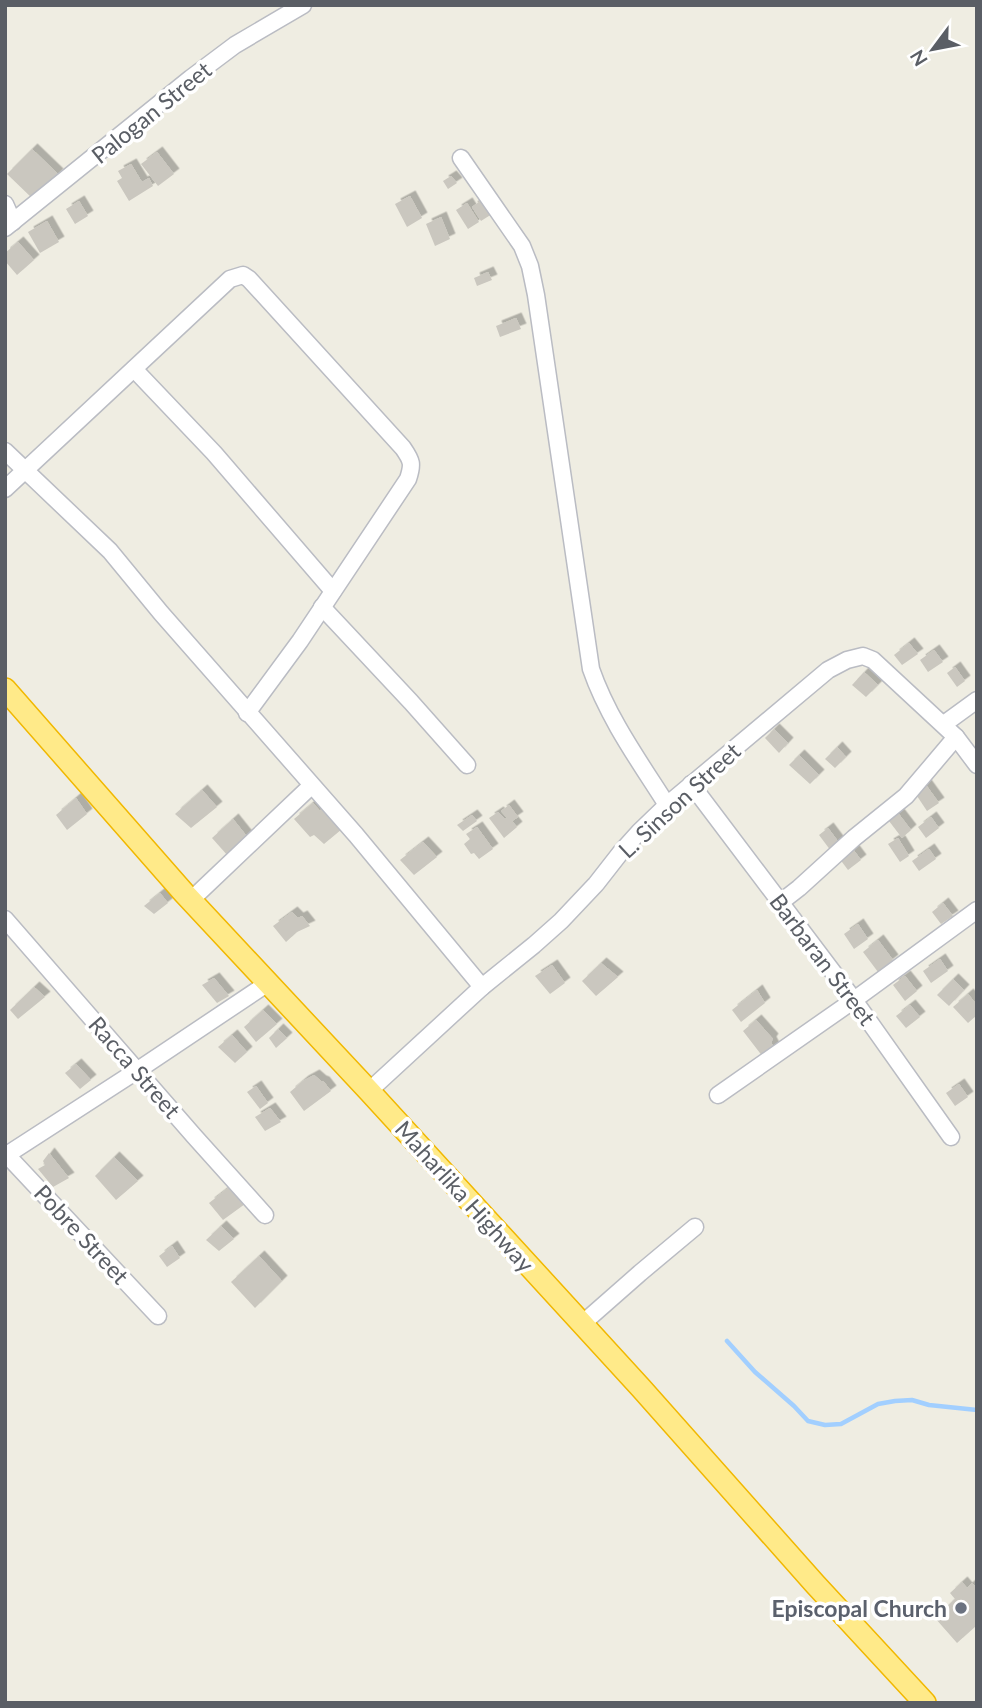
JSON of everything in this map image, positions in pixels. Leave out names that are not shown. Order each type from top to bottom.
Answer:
[{"type":"highway","name":"Maharlika Highway","points":[[5,689],[191,900],[641,1388],[925,1703]]},
{"type":"street","name":"Palogan Street","points":[[9,225],[235,45],[303,5]]},
{"type":"street","points":[[461,158],[510,228],[528,260],[536,295],[591,669],[615,723],[667,805]]},
{"type":"street","points":[[5,204],[9,225]]},
{"type":"street","points":[[5,489],[230,279],[243,275],[249,279],[403,448],[411,459],[412,467],[408,480],[300,641],[247,712]]},
{"type":"street","points":[[134,369],[214,453],[333,591]]},
{"type":"street","points":[[5,451],[110,551],[356,835],[482,988]]},
{"type":"street","points":[[322,607],[467,765]]},
{"type":"street","name":"L. Sinson Street","points":[[369,1091],[570,912],[639,832],[667,805],[828,670],[847,660],[863,656],[873,660],[944,724]]},
{"type":"street","points":[[977,700],[944,724],[977,765]]},
{"type":"street","points":[[780,902],[906,796],[956,737]]},
{"type":"street","name":"Barbaran Street","points":[[691,784],[854,1000],[951,1137]]},
{"type":"street","points":[[191,900],[312,786]]},
{"type":"street","points":[[718,1095],[977,910]]},
{"type":"street","name":"Racca Street","points":[[5,919],[265,1215]]},
{"type":"street","points":[[6,1155],[268,983]]},
{"type":"street","name":"Pobre Street","points":[[6,1155],[158,1316]]},
{"type":"street","points":[[582,1324],[695,1227]]},
{"type":"building","points":[[32,149],[58,174],[34,200],[7,174]]},
{"type":"building","points":[[157,152],[174,174],[158,186],[141,164]]},
{"type":"building","points":[[131,164],[142,182],[149,178],[153,186],[129,201],[117,181],[122,178],[118,171]]},
{"type":"building","points":[[451,176],[457,183],[448,189],[443,181]]},
{"type":"building","points":[[410,196],[422,218],[407,227],[395,204]]},
{"type":"building","points":[[483,199],[492,214],[481,221],[472,207]]},
{"type":"building","points":[[79,201],[88,216],[75,224],[66,209]]},
{"type":"building","points":[[467,203],[479,222],[468,229],[456,210]]},
{"type":"building","points":[[441,217],[450,239],[435,246],[426,224]]},
{"type":"building","points":[[47,221],[59,242],[40,253],[28,232]]},
{"type":"building","points":[[18,242],[34,260],[17,275],[5,261],[5,253]]},
{"type":"building","points":[[488,272],[492,280],[477,286],[474,278]]},
{"type":"building","points":[[516,318],[521,329],[500,337],[496,326]]},
{"type":"building","points":[[909,643],[918,654],[902,665],[894,655]]},
{"type":"building","points":[[934,650],[943,662],[928,672],[920,660]]},
{"type":"building","points":[[955,667],[965,681],[957,687],[947,673]]},
{"type":"building","points":[[864,672],[878,685],[866,697],[852,685]]},
{"type":"building","points":[[774,729],[788,743],[779,753],[765,738]]},
{"type":"building","points":[[837,747],[846,757],[835,768],[825,759]]},
{"type":"building","points":[[799,755],[819,775],[810,784],[789,765]]},
{"type":"building","points":[[926,785],[939,803],[927,811],[915,793]]},
{"type":"building","points":[[202,790],[217,807],[191,828],[175,814]]},
{"type":"building","points":[[76,798],[87,814],[67,830],[56,815]]},
{"type":"building","points":[[313,803],[320,811],[323,807],[342,829],[324,844],[314,835],[310,837],[294,819]]},
{"type":"building","points":[[509,805],[518,817],[512,821],[517,827],[504,838],[489,818],[498,812],[507,818],[501,811]]},
{"type":"building","points":[[898,813],[911,830],[902,838],[889,821]]},
{"type":"building","points":[[472,815],[477,821],[463,831],[457,825]]},
{"type":"building","points":[[931,817],[939,828],[926,838],[918,827]]},
{"type":"building","points":[[233,819],[249,839],[228,856],[212,838]]},
{"type":"building","points":[[477,827],[493,849],[479,859],[474,853],[471,854],[464,844],[470,839],[466,834]]},
{"type":"building","points":[[828,828],[840,844],[831,851],[819,835]]},
{"type":"building","points":[[898,838],[909,856],[900,862],[888,844]]},
{"type":"building","points":[[423,842],[437,857],[414,875],[400,860]]},
{"type":"building","points":[[852,848],[861,860],[848,870],[839,858]]},
{"type":"building","points":[[929,849],[936,859],[919,871],[912,861]]},
{"type":"building","points":[[160,893],[168,903],[154,914],[144,906]]},
{"type":"building","points":[[943,903],[953,916],[941,924],[932,912]]},
{"type":"building","points":[[292,912],[298,918],[302,916],[310,926],[297,932],[286,942],[273,926]]},
{"type":"building","points":[[858,924],[868,939],[854,949],[844,934]]},
{"type":"building","points":[[878,940],[893,960],[878,972],[863,952]]},
{"type":"building","points":[[940,959],[948,971],[931,983],[923,971]]},
{"type":"building","points":[[601,963],[618,977],[596,996],[582,981]]},
{"type":"building","points":[[552,965],[565,983],[550,994],[535,976]]},
{"type":"building","points":[[905,976],[917,991],[905,1001],[893,985]]},
{"type":"building","points":[[214,978],[229,996],[217,1003],[202,985]]},
{"type":"building","points":[[953,979],[964,990],[949,1006],[937,995]]},
{"type":"building","points":[[34,987],[45,997],[18,1019],[10,1010]]},
{"type":"building","points":[[757,990],[765,1003],[741,1022],[732,1010]]},
{"type":"building","points":[[968,994],[977,1005],[977,1015],[968,1023],[953,1007]]},
{"type":"building","points":[[910,1005],[920,1017],[906,1028],[896,1016]]},
{"type":"building","points":[[263,1010],[277,1024],[256,1042],[244,1027]]},
{"type":"building","points":[[756,1020],[773,1039],[771,1042],[775,1050],[763,1057],[743,1031]]},
{"type":"building","points":[[278,1029],[287,1038],[276,1048],[269,1038]]},
{"type":"building","points":[[232,1035],[247,1052],[235,1063],[218,1047]]},
{"type":"building","points":[[76,1064],[91,1080],[80,1089],[65,1073]]},
{"type":"building","points":[[314,1075],[331,1091],[304,1111],[290,1092]]},
{"type":"building","points":[[959,1084],[968,1097],[955,1106],[946,1093]]},
{"type":"building","points":[[256,1086],[268,1103],[260,1109],[247,1092]]},
{"type":"building","points":[[270,1108],[281,1122],[265,1131],[255,1117]]},
{"type":"building","points":[[49,1153],[69,1178],[53,1187],[38,1169],[45,1165],[43,1161]]},
{"type":"building","points":[[114,1157],[138,1181],[116,1200],[95,1176]]},
{"type":"building","points":[[231,1186],[245,1204],[223,1220],[209,1203]]},
{"type":"building","points":[[221,1226],[234,1239],[219,1251],[206,1240]]},
{"type":"building","points":[[172,1246],[180,1258],[167,1267],[159,1256]]},
{"type":"building","points":[[259,1256],[282,1281],[255,1308],[231,1282]]},
{"type":"building","name":"Episcopal Church","points":[[962,1582],[967,1588],[972,1583],[977,1588],[977,1625],[957,1643],[935,1618],[955,1599],[950,1593]]},
{"type":"waterway","points":[[727,1341],[755,1372],[808,1421],[825,1425],[841,1424],[878,1404],[895,1401],[912,1400],[929,1405],[977,1410]]},
{"type":"place","name":"Episcopal Church","points":[[961,1608]]}]
